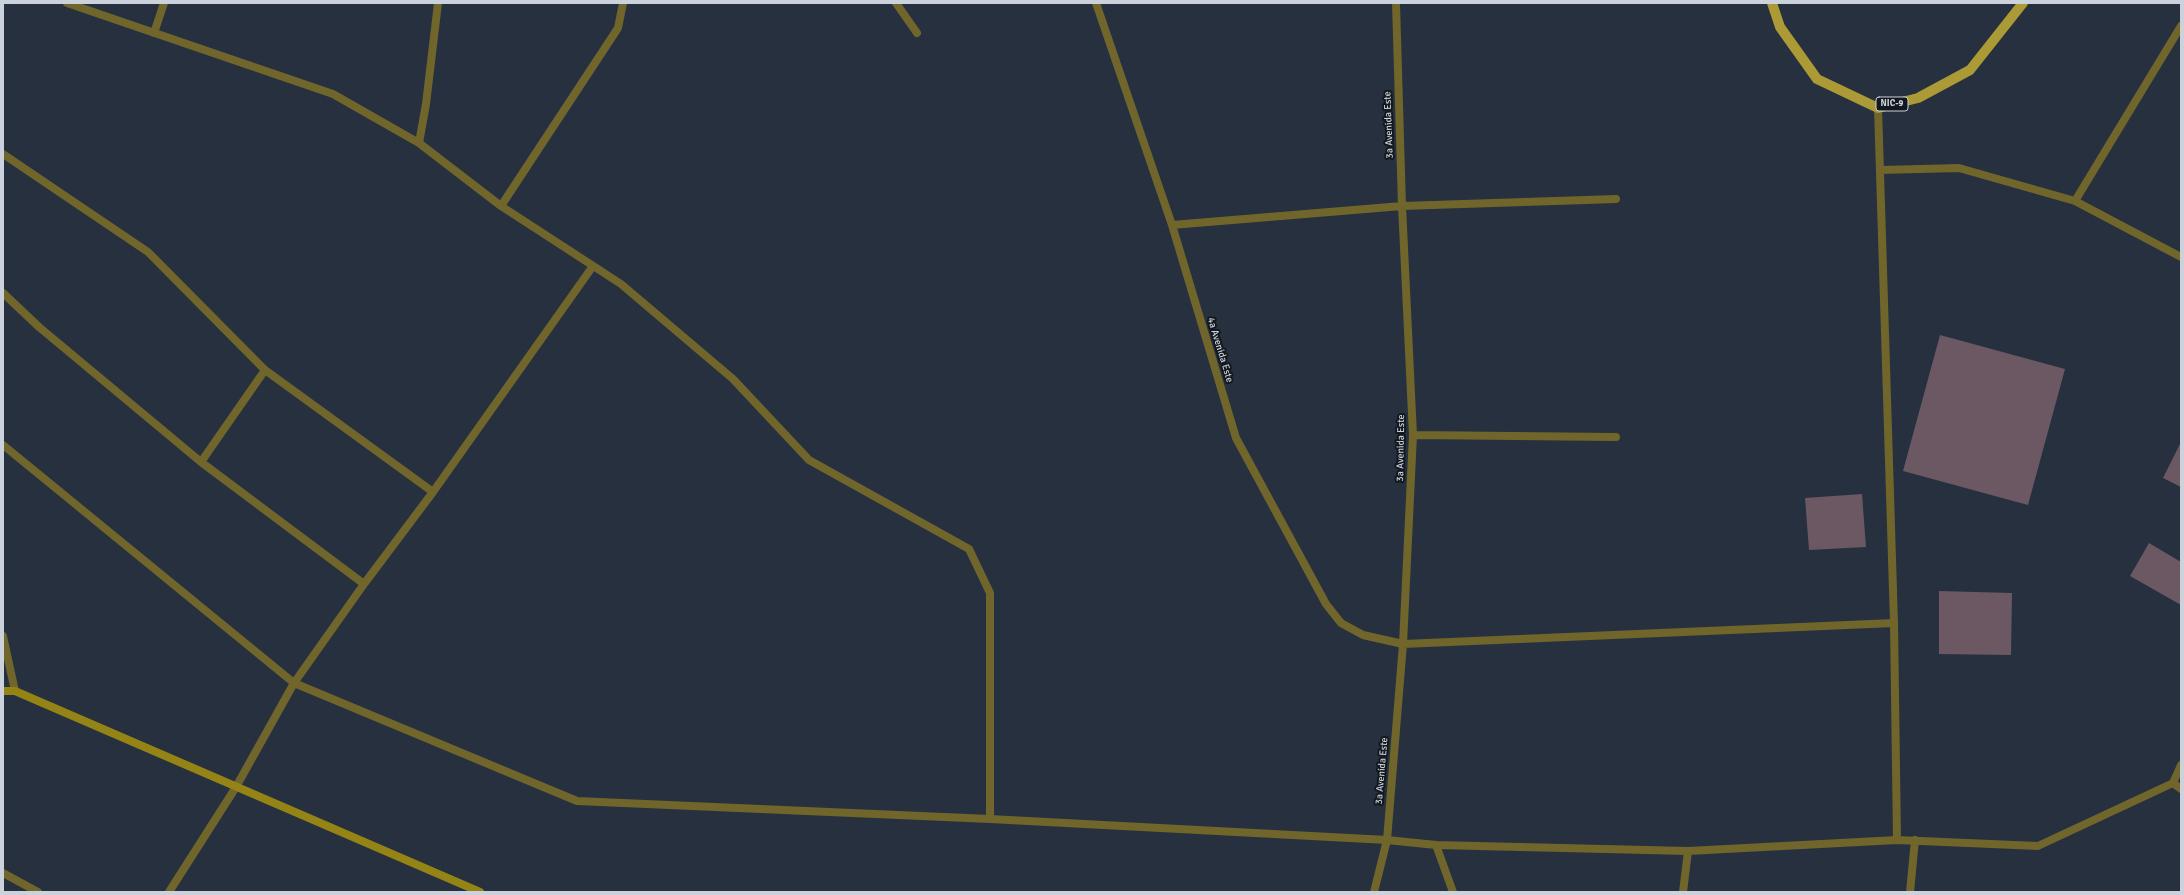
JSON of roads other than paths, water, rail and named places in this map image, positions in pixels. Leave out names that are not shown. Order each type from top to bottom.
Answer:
[{"type":"main road","name":"NIC-9","points":[[1772,3],[1780,27],[1817,79],[1878,108],[1918,98],[1970,70],[2023,3]]},
{"type":"main road","points":[[3,690],[15,691],[480,892]]},
{"type":"street","points":[[67,3],[333,94],[419,143],[501,206],[621,284],[733,379],[809,460],[969,549],[990,592],[990,819]]},
{"type":"street","points":[[154,33],[164,3]]},
{"type":"street","points":[[419,143],[426,104],[438,3]]},
{"type":"street","points":[[501,206],[618,28],[623,3]]},
{"type":"street","points":[[896,3],[917,33]]},
{"type":"street","name":"4a Avenida Este","points":[[1096,3],[1172,225],[1236,438],[1326,604],[1341,623],[1363,635],[1403,644],[1894,624]]},
{"type":"street","name":"3a Avenida Este","points":[[1374,892],[1387,840],[1403,644],[1413,435],[1402,206],[1396,3]]},
{"type":"street","points":[[2075,201],[2181,26]]},
{"type":"street","points":[[1878,108],[1894,624],[1896,840]]},
{"type":"street","points":[[3,154],[148,252],[265,370],[433,492]]},
{"type":"street","points":[[1880,170],[1959,168],[2075,201],[2181,257]]},
{"type":"street","points":[[1172,225],[1402,206],[1616,199]]},
{"type":"street","points":[[169,892],[236,787],[294,683],[364,584],[433,492],[593,266]]},
{"type":"street","points":[[3,293],[39,327],[201,462],[364,584]]},
{"type":"street","points":[[201,462],[265,370]]},
{"type":"street","points":[[1413,435],[1616,437]]},
{"type":"street","points":[[3,445],[294,683],[577,801],[990,819],[1387,840],[1436,845],[1688,851],[1915,840],[2038,846],[2173,783],[2181,765]]},
{"type":"street","points":[[3,636],[15,691]]},
{"type":"street","points":[[2173,783],[2181,789]]},
{"type":"street","points":[[1910,892],[1915,840]]},
{"type":"street","points":[[1436,845],[1453,892]]},
{"type":"street","points":[[1682,892],[1688,851]]},
{"type":"street","points":[[3,873],[38,892]]}]
